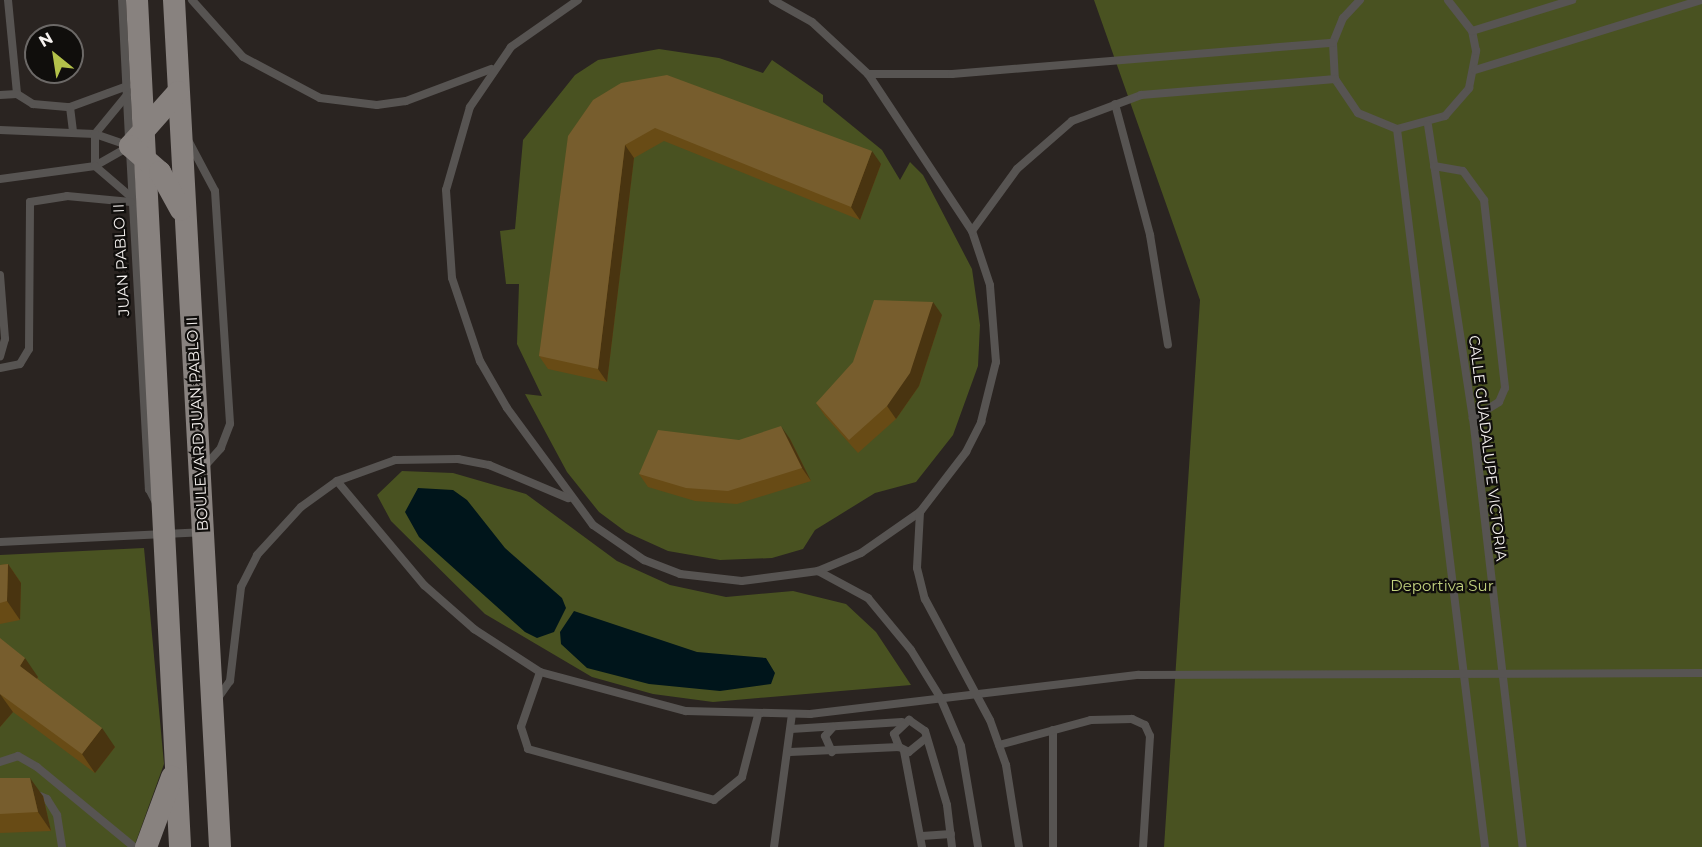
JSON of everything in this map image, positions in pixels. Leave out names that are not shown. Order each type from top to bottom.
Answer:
[{"type":"main road","points":[[137,0],[138,140],[148,159],[176,195],[186,225]]},
{"type":"main road","name":"BOULEVARD JUAN PABLO II","points":[[174,0],[200,471],[210,704],[220,847]]},
{"type":"main road","points":[[138,140],[178,92]]},
{"type":"main road","points":[[148,159],[147,314],[166,522],[176,703],[180,847]]},
{"type":"main road","points":[[176,703],[210,704]]},
{"type":"main road","points":[[146,847],[177,761]]},
{"type":"lane","points":[[8,0],[17,94]]},
{"type":"lane","name":"JUAN PABLO II","points":[[122,0],[127,95],[138,140],[131,200],[147,314]]},
{"type":"lane","points":[[192,0],[243,57],[320,98],[377,105],[406,101],[491,69]]},
{"type":"lane","points":[[578,0],[536,25],[491,69],[454,149],[446,190],[452,278],[480,361],[569,499],[617,544],[680,574],[742,581],[818,571],[882,541],[920,512],[966,452],[990,392],[997,325],[972,231],[868,74],[812,22],[773,0]]},
{"type":"lane","points":[[1360,0],[1343,18],[1333,43],[1335,79],[1358,113],[1397,129],[1428,125],[1459,104],[1475,70],[1472,31],[1448,0]]},
{"type":"lane","points":[[1472,31],[1572,0]]},
{"type":"lane","points":[[1475,70],[1701,0]]},
{"type":"lane","points":[[868,74],[952,74],[1333,43]]},
{"type":"lane","points":[[972,231],[1045,140],[1072,121],[1141,95],[1335,79]]},
{"type":"lane","points":[[0,95],[17,94],[33,104],[70,107],[127,86]]},
{"type":"lane","points":[[127,95],[95,134],[95,166],[131,200]]},
{"type":"lane","points":[[1115,104],[1152,245],[1168,345]]},
{"type":"lane","points":[[70,107],[73,131]]},
{"type":"lane","name":"CALLE GUADALUPE VICTORIA","points":[[1428,125],[1473,418],[1523,847]]},
{"type":"lane","points":[[181,129],[215,191],[230,424],[221,448],[200,471]]},
{"type":"lane","points":[[1397,129],[1485,847]]},
{"type":"lane","points":[[0,130],[73,131],[138,140]]},
{"type":"lane","points":[[0,179],[95,166],[138,140]]},
{"type":"lane","points":[[1434,166],[1464,171],[1484,200],[1505,388],[1499,402],[1473,418]]},
{"type":"lane","points":[[0,368],[20,364],[29,350],[30,202],[67,196],[131,200]]},
{"type":"lane","points":[[0,274],[5,339],[0,356]]},
{"type":"lane","points":[[210,704],[230,681],[235,612],[257,555],[300,507],[337,481],[395,460],[458,459],[489,465],[569,499]]},
{"type":"lane","points":[[337,481],[447,609],[540,672],[641,703],[758,715],[792,714],[1139,675],[1702,673]]},
{"type":"lane","points":[[920,512],[917,568],[925,599],[977,692],[999,745],[1019,847]]},
{"type":"lane","points":[[0,543],[166,522],[202,532]]},
{"type":"lane","points":[[818,571],[867,598],[912,650],[940,697],[961,746],[978,847]]},
{"type":"lane","points":[[540,672],[521,727],[528,749],[714,800],[742,777],[758,715]]},
{"type":"lane","points":[[774,847],[790,752],[792,714]]},
{"type":"lane","points":[[999,745],[1091,720],[1132,718],[1145,725],[1150,736],[1143,847]]},
{"type":"lane","points":[[791,729],[916,721],[926,738],[939,770],[952,847]]},
{"type":"lane","points":[[902,722],[894,734],[901,749],[922,836],[922,847]]},
{"type":"lane","points":[[832,752],[825,736],[833,727]]},
{"type":"lane","points":[[1053,730],[1053,847]]},
{"type":"lane","points":[[790,752],[918,750],[926,738]]},
{"type":"lane","points":[[0,762],[18,756],[37,767],[134,847]]},
{"type":"lane","points":[[21,794],[47,799],[57,815],[62,847]]},
{"type":"lane","points":[[922,836],[951,834]]},
{"type":"green space","name":"Deportiva Sur","points":[[1094,0],[1702,0],[1702,847],[1164,847],[1200,300]]},
{"type":"green space","points":[[659,49],[719,58],[763,73],[772,60],[823,95],[823,102],[882,150],[900,180],[910,162],[923,175],[972,269],[980,325],[978,366],[953,435],[916,482],[875,493],[815,530],[803,549],[772,558],[720,560],[668,551],[626,532],[599,512],[567,472],[525,394],[542,396],[517,344],[519,284],[506,284],[500,231],[515,229],[523,140],[575,75],[598,60]]},
{"type":"green space","points":[[402,471],[453,473],[526,494],[617,561],[670,585],[726,597],[793,591],[846,604],[876,632],[911,685],[713,702],[653,694],[592,677],[485,614],[391,521],[377,495]]},
{"type":"green space","points":[[144,548],[164,764],[134,847],[0,847],[0,555]]},
{"type":"water","points":[[418,488],[453,490],[467,500],[505,548],[562,598],[566,608],[554,632],[537,638],[525,632],[419,537],[405,512]]},
{"type":"water","points":[[574,611],[697,652],[766,658],[775,673],[771,684],[720,691],[649,684],[587,668],[561,644],[560,632]]},
{"type":"building","points":[[667,75],[872,151],[851,207],[655,128],[625,145],[598,369],[539,356],[568,136],[593,100],[621,83]]},
{"type":"building","points":[[874,300],[933,302],[910,373],[887,406],[849,440],[816,403],[853,362]]},
{"type":"building","points":[[781,426],[802,468],[728,491],[686,488],[639,474],[658,430],[739,440]]},
{"type":"building","points":[[8,564],[7,601],[0,603],[0,565]]},
{"type":"building","points":[[0,638],[25,658],[20,666],[102,728],[82,754],[0,694]]},
{"type":"building","points":[[0,778],[30,778],[38,812],[0,814]]}]
